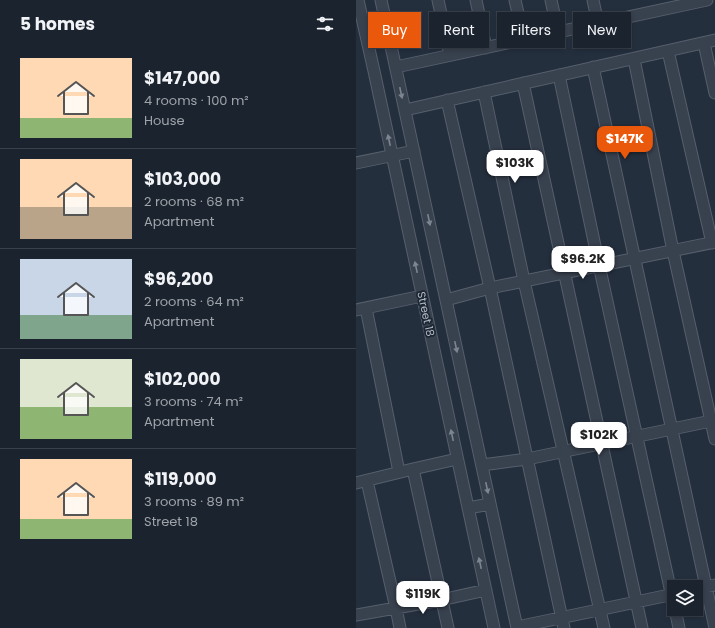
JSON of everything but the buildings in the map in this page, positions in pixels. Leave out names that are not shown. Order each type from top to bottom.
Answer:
[{"type":"street","name":"Street 18","points":[[358,0],[360,25],[392,156],[494,628]]},
{"type":"street","name":"Street 18","points":[[381,0],[517,627]]},
{"type":"street","points":[[438,0],[450,55]]},
{"type":"street","points":[[476,0],[478,12]]},
{"type":"street","points":[[515,0],[518,12]]},
{"type":"street","points":[[551,0],[554,12]]},
{"type":"street","points":[[593,0],[596,12]]},
{"type":"street","points":[[631,17],[707,0]]},
{"type":"street","points":[[405,110],[715,40]]},
{"type":"street","points":[[704,43],[715,94]]},
{"type":"street","points":[[396,67],[486,48]]},
{"type":"street","points":[[446,300],[524,280],[714,242],[668,51]]},
{"type":"street","points":[[482,465],[527,459],[672,429],[713,429],[673,251],[634,58]]},
{"type":"street","points":[[593,68],[715,628]]},
{"type":"street","points":[[560,75],[599,265],[670,580]]},
{"type":"street","points":[[524,83],[642,628]]},
{"type":"street","points":[[484,92],[524,280],[604,628]]},
{"type":"street","points":[[447,100],[490,288],[563,623]]},
{"type":"street","points":[[356,163],[414,151]]},
{"type":"street","points":[[399,472],[361,309],[422,296]]},
{"type":"street","points":[[400,628],[396,608],[361,482],[413,468],[458,459]]},
{"type":"street","points":[[413,468],[448,628]]},
{"type":"street","points":[[468,508],[490,504]]},
{"type":"street","points":[[356,615],[441,600],[486,590]]},
{"type":"street","points":[[517,627],[563,623],[600,610],[667,595]]},
{"type":"street","points":[[676,616],[679,628]]}]
